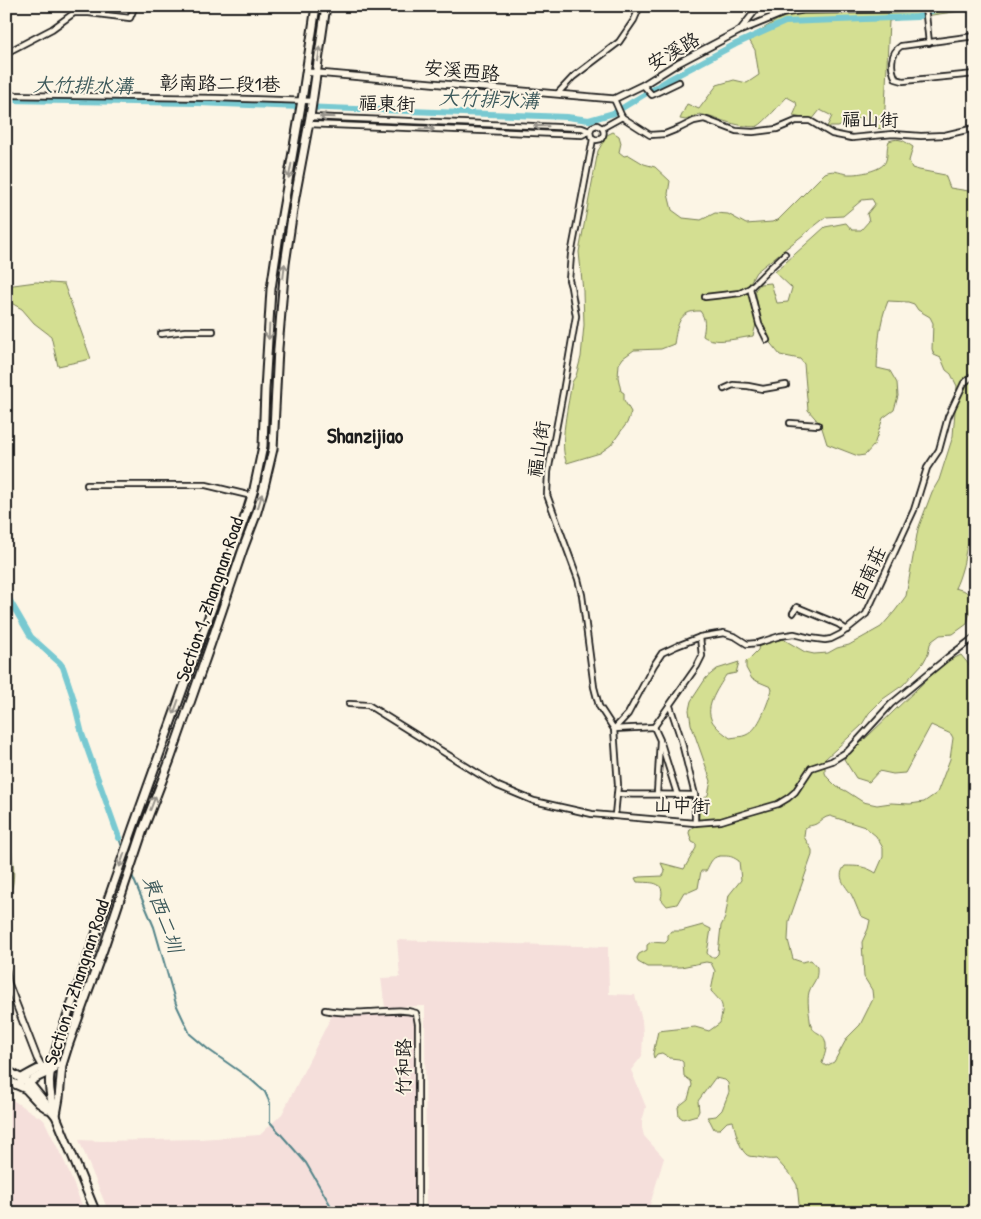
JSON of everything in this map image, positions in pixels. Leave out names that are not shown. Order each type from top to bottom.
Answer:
[{"type":"main road","name":"Section 1, Zhangnan Road","points":[[56,1116],[50,1100],[47,1069],[252,496],[263,446],[271,289],[299,123],[316,6]]},
{"type":"main road","name":"Section 1, Zhangnan Road","points":[[56,1116],[62,1065],[140,838],[212,642],[263,491],[273,449],[278,348],[285,264],[317,73],[326,6]]},
{"type":"main road","points":[[300,114],[309,120]]},
{"type":"main road","name":"福東街","points":[[299,123],[309,120]]},
{"type":"main road","points":[[6,1080],[20,1082],[47,1069],[62,1065]]},
{"type":"main road","points":[[28,1086],[47,1069]]},
{"type":"main road","points":[[6,1070],[28,1086],[56,1116],[96,1213]]},
{"type":"street","points":[[6,53],[52,28],[74,13],[104,14],[130,18],[135,6]]},
{"type":"street","points":[[558,93],[619,42],[634,20],[640,6]]},
{"type":"street","points":[[739,31],[759,6]]},
{"type":"street","points":[[924,7],[930,42]]},
{"type":"street","name":"安溪路","points":[[614,99],[644,86],[678,63],[739,31],[783,13],[924,7]]},
{"type":"street","points":[[975,36],[901,46],[895,50],[892,56],[892,72],[896,79],[903,81],[975,75]]},
{"type":"street","name":"安溪西路","points":[[306,72],[614,99]]},
{"type":"street","points":[[644,86],[652,95],[679,82]]},
{"type":"street","name":"彰南路二段1巷","points":[[6,95],[312,101]]},
{"type":"street","points":[[614,99],[622,117]]},
{"type":"street","name":"福山街","points":[[602,128],[622,117],[650,135],[665,134],[694,121],[704,119],[736,131],[752,132],[777,129],[796,121],[810,121],[832,134],[852,138],[893,134],[945,135],[975,128]]},
{"type":"street","points":[[341,125],[342,118]]},
{"type":"street","name":"福東街","points":[[309,120],[342,118],[403,120],[582,128],[590,131]]},
{"type":"street","points":[[364,119],[364,126]]},
{"type":"street","name":"福東街","points":[[309,120],[341,125],[451,130],[582,135],[590,131]]},
{"type":"street","points":[[403,120],[403,128]]},
{"type":"street","points":[[451,122],[451,130]]},
{"type":"street","name":"福山街","points":[[590,131],[595,125],[600,126],[604,132],[603,137],[598,140],[593,139],[571,255],[569,280],[576,316],[548,472],[547,495],[580,587],[594,687],[599,706],[614,729],[618,785],[615,816]]},
{"type":"street","points":[[590,131],[593,139]]},
{"type":"street","points":[[705,297],[740,293],[750,288],[785,254]]},
{"type":"street","points":[[750,288],[759,324],[767,340]]},
{"type":"street","points":[[161,334],[185,331],[213,331]]},
{"type":"street","name":"西南莊","points":[[614,729],[628,714],[662,653],[700,637],[724,633],[736,637],[747,644],[794,634],[825,640],[841,634],[866,614],[914,510],[927,468],[939,450],[948,417],[964,383],[975,374]]},
{"type":"street","points":[[724,389],[733,385],[763,389],[786,385]]},
{"type":"street","points":[[790,423],[818,425]]},
{"type":"street","points":[[87,485],[206,485],[252,496]]},
{"type":"street","points":[[793,614],[797,607],[838,624],[846,630]]},
{"type":"street","points":[[614,729],[654,727],[697,666],[702,656],[700,637]]},
{"type":"street","name":"山中街","points":[[349,704],[368,705],[498,786],[534,801],[592,814],[695,823],[720,820],[747,813],[778,804],[788,798],[795,792],[811,768],[832,761],[848,751],[891,704],[975,637]]},
{"type":"street","points":[[670,706],[681,739],[695,795],[695,823]]},
{"type":"street","points":[[654,727],[677,794]]},
{"type":"street","points":[[657,794],[660,740]]},
{"type":"street","points":[[617,794],[695,795]]},
{"type":"street","points":[[6,970],[8,983],[37,1058],[47,1069]]},
{"type":"street","name":"竹和路","points":[[325,1010],[366,1013],[407,1010],[416,1014],[418,1024],[418,1213]]},
{"type":"shaded area","points":[[397,940],[608,947],[609,994],[635,995],[642,1020],[642,1056],[631,1070],[646,1107],[642,1121],[644,1136],[664,1158],[649,1213],[426,1213],[425,1006],[385,1007],[381,978],[400,977]]},
{"type":"shaded area","points":[[407,1010],[414,1014],[414,1213],[109,1213],[79,1140],[200,1139],[260,1135],[282,1114],[333,1013]]},
{"type":"shaded area","points":[[6,1096],[44,1120],[66,1165],[85,1213],[6,1213]]},
{"type":"green space","points":[[817,6],[975,6],[975,9],[889,21],[884,129],[875,128],[862,117],[838,127],[827,127],[832,116],[820,110],[812,120],[793,116],[797,107],[796,102],[787,97],[758,126],[738,125],[700,114],[686,120],[680,119],[687,104],[699,109],[717,85],[734,80],[747,83],[759,75],[755,50],[748,38],[779,19],[817,9]]},
{"type":"green space","points":[[613,132],[619,136],[621,143],[619,152],[624,156],[629,155],[644,164],[655,167],[670,181],[668,194],[672,210],[683,218],[701,220],[715,213],[728,214],[746,224],[778,220],[825,173],[832,171],[856,174],[877,169],[886,160],[889,141],[896,139],[904,141],[913,147],[909,161],[912,168],[945,175],[950,188],[975,192],[975,535],[967,547],[955,588],[965,591],[973,598],[967,624],[953,634],[940,635],[932,641],[923,663],[903,685],[883,699],[869,713],[861,726],[825,759],[825,773],[837,787],[863,802],[877,805],[924,802],[937,793],[950,759],[953,738],[951,734],[931,725],[905,773],[893,774],[879,771],[869,782],[856,778],[844,759],[944,663],[961,655],[975,672],[975,1213],[800,1213],[797,1185],[776,1159],[749,1156],[741,1146],[733,1121],[727,1122],[720,1129],[714,1129],[707,1117],[716,1116],[722,1110],[729,1092],[728,1083],[725,1080],[715,1078],[698,1101],[699,1111],[697,1115],[683,1119],[679,1116],[678,1107],[688,1099],[692,1085],[691,1081],[684,1076],[683,1062],[662,1053],[657,1054],[654,1058],[653,1054],[658,1031],[695,1027],[709,1031],[720,1023],[722,1005],[711,991],[715,971],[711,963],[706,962],[681,967],[647,967],[638,962],[637,958],[639,954],[647,950],[647,945],[651,942],[665,943],[671,931],[681,931],[703,925],[711,929],[707,953],[710,957],[715,957],[718,954],[721,926],[725,918],[729,895],[741,880],[739,861],[730,857],[717,857],[712,860],[706,871],[701,871],[698,888],[684,892],[677,904],[667,906],[661,899],[662,893],[659,886],[652,883],[637,882],[635,878],[663,876],[665,872],[661,863],[684,869],[696,848],[696,844],[692,842],[689,833],[690,829],[698,824],[701,801],[708,795],[711,781],[691,724],[689,710],[691,701],[706,678],[717,669],[739,662],[736,673],[726,675],[719,687],[712,700],[710,713],[715,725],[730,738],[746,735],[759,722],[772,690],[771,687],[752,679],[746,668],[746,662],[758,650],[760,639],[776,641],[783,639],[805,652],[814,654],[828,653],[849,645],[881,627],[895,611],[906,596],[918,529],[932,492],[939,480],[953,436],[957,386],[951,374],[946,370],[941,358],[934,355],[932,349],[933,323],[930,317],[918,310],[914,304],[888,301],[881,326],[877,368],[890,371],[897,383],[898,396],[894,410],[883,418],[874,445],[865,455],[858,456],[827,444],[821,425],[808,410],[804,364],[800,359],[780,355],[767,339],[762,327],[755,290],[760,284],[771,283],[777,303],[788,302],[792,288],[775,272],[825,227],[846,223],[852,230],[861,230],[869,221],[867,214],[875,204],[872,199],[862,200],[843,216],[826,217],[756,272],[747,288],[756,324],[753,336],[727,340],[708,339],[703,336],[704,323],[702,314],[700,311],[693,311],[687,313],[680,321],[674,344],[661,349],[634,350],[623,358],[619,364],[618,377],[621,391],[624,393],[624,400],[631,412],[627,423],[611,445],[600,453],[567,463],[564,446],[565,424],[572,382],[576,376],[581,357],[584,325],[579,252],[598,151],[607,135]],"holes":[[[830,816],[865,827],[876,836],[883,848],[883,857],[876,873],[861,867],[845,866],[841,877],[861,916],[870,920],[862,942],[864,977],[872,990],[873,999],[860,1025],[847,1038],[834,1062],[826,1066],[822,1063],[826,1043],[824,1037],[812,1028],[808,1006],[809,992],[816,978],[817,967],[811,960],[802,962],[793,959],[788,940],[789,921],[812,855],[812,850],[804,837],[805,828]]]},
{"type":"green space","points":[[36,282],[64,284],[91,359],[58,366],[51,336],[34,323],[22,309],[6,300],[6,286]]},
{"type":"green space","points":[[7,828],[14,874],[13,883],[6,898]]},
{"type":"waterway","name":"大竹排水溝","points":[[6,100],[198,103],[567,117],[589,120],[614,113],[668,80],[736,44],[785,22],[917,17],[944,6]]},
{"type":"waterway","name":"東西二圳","points":[[6,594],[31,637],[63,667],[82,734],[119,838]]},
{"type":"waterway","name":"東西二圳","points":[[119,838],[123,850]]},
{"type":"waterway","name":"東西二圳","points":[[125,857],[129,866]]},
{"type":"waterway","name":"東西二圳","points":[[131,873],[154,927],[176,1004],[190,1034],[265,1092],[270,1103],[270,1122],[306,1163],[335,1213]]},
{"type":"district","name":"Shanzijiao","points":[[365,436]]}]
